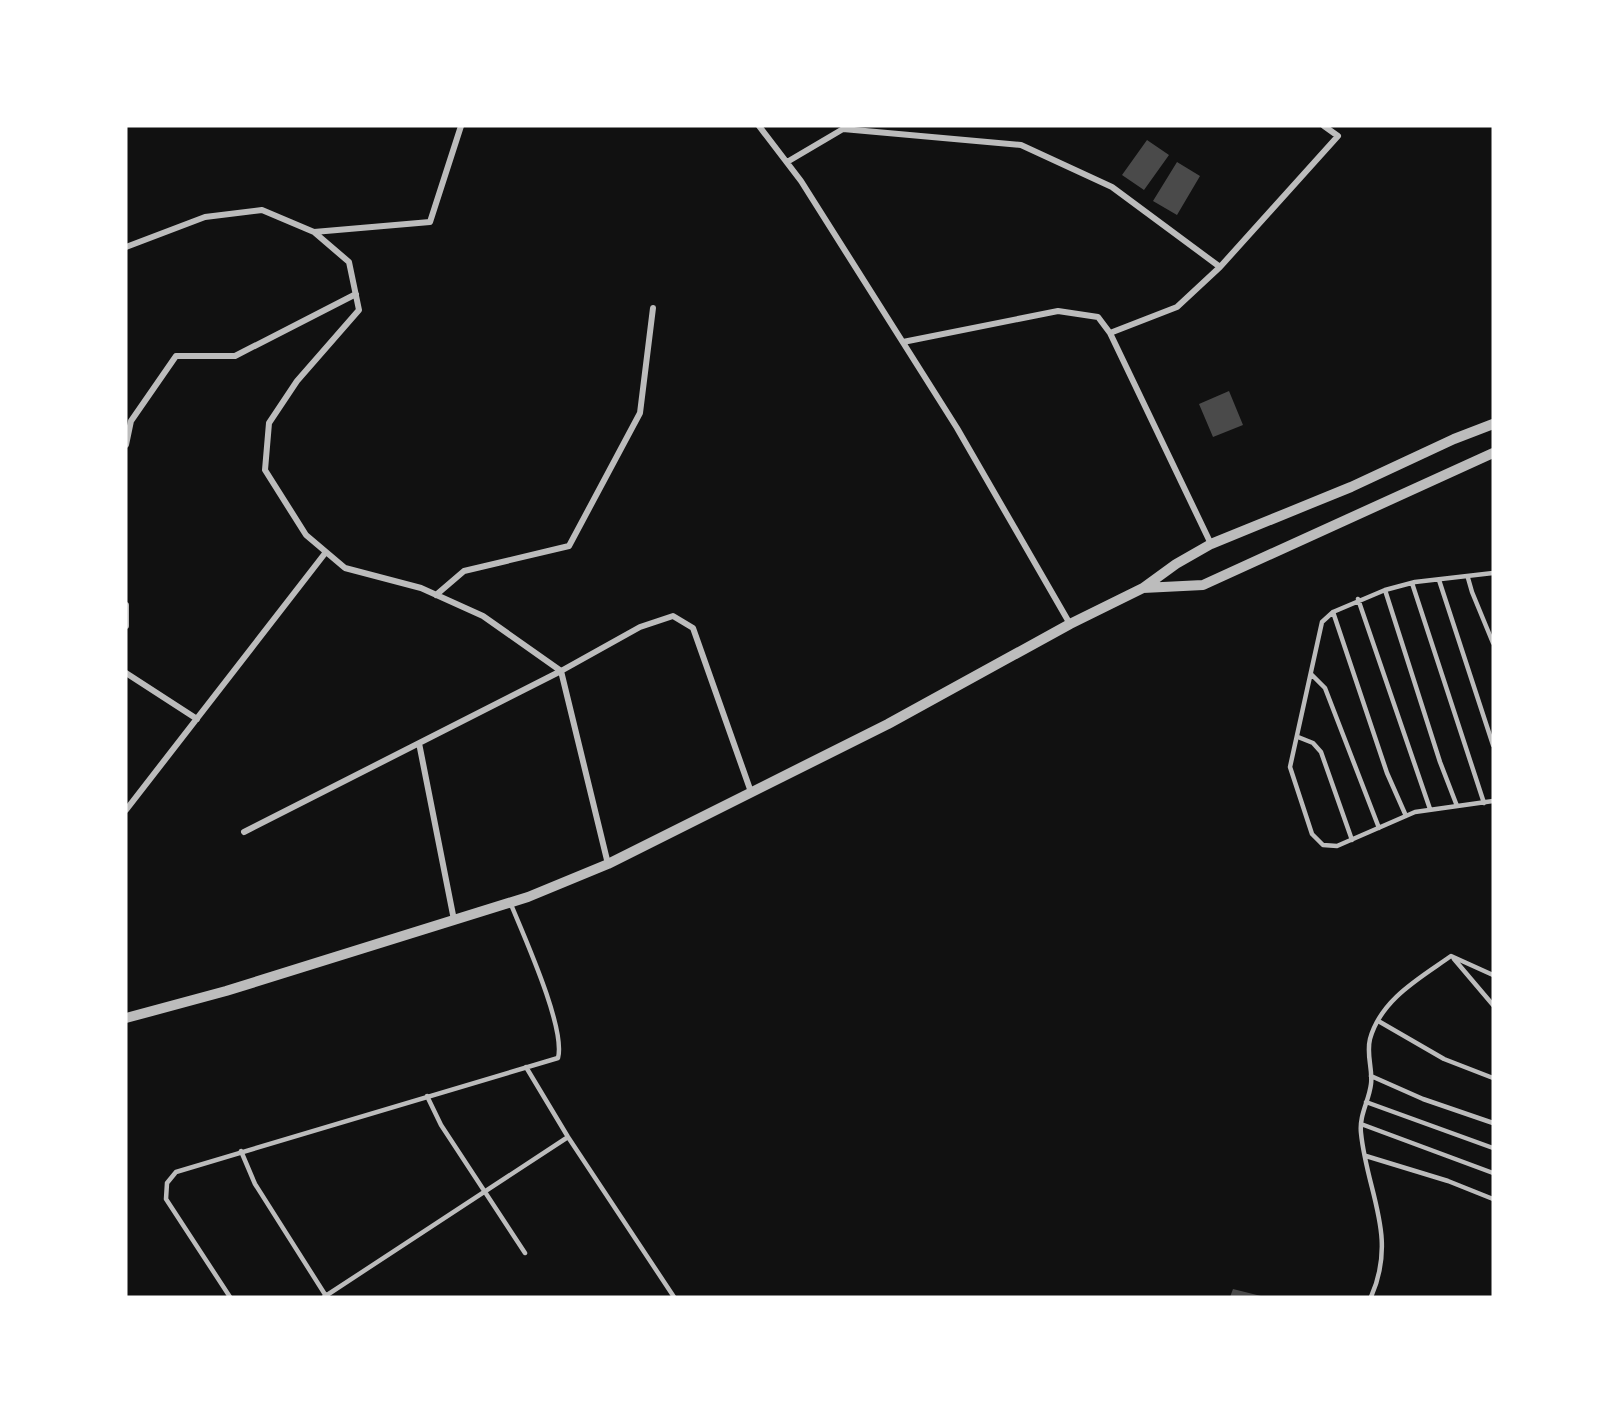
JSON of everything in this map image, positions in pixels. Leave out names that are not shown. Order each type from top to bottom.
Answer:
[{"type":"street","points":[[315,232],[430,222],[461,126]]},
{"type":"street","points":[[759,126],[787,162],[957,428],[1071,624]]},
{"type":"street","points":[[1110,333],[1177,307],[1220,267],[1338,136],[1324,126]]},
{"type":"street","points":[[787,162],[843,129],[1021,145],[1112,187],[1220,267]]},
{"type":"street","points":[[126,247],[205,217],[262,210],[315,232],[349,262],[359,310],[297,381],[268,423],[265,470],[306,535],[345,568],[436,595],[483,616],[561,671],[608,864]]},
{"type":"street","points":[[126,445],[128,418],[176,356],[236,356],[356,294]]},
{"type":"street","points":[[436,595],[464,571],[569,546],[640,413],[653,308]]},
{"type":"street","points":[[903,342],[1058,311],[1098,317],[1110,333],[1211,544]]},
{"type":"street","points":[[126,1018],[226,991],[454,920],[510,902],[608,864],[888,724],[1071,624],[1143,588],[1176,564],[1211,544],[1352,487],[1454,439],[1493,424]]},
{"type":"street","points":[[1143,588],[1203,585],[1493,453]]},
{"type":"street","points":[[126,810],[326,552]]},
{"type":"street","points":[[126,605],[126,626]]},
{"type":"street","points":[[244,832],[561,671],[640,627],[673,616],[693,628],[751,792]]},
{"type":"street","points":[[126,674],[197,719]]},
{"type":"street","points":[[419,743],[454,920]]},
{"type":"lane","points":[[1493,574],[1412,583],[1358,599],[1325,617],[1318,629],[1311,674],[1290,767],[1312,834],[1317,840],[1330,847],[1352,840],[1406,816],[1430,809],[1493,801]]},
{"type":"lane","points":[[1468,578],[1493,643]]},
{"type":"lane","points":[[1439,580],[1493,745]]},
{"type":"lane","points":[[1412,583],[1484,802]]},
{"type":"lane","points":[[1385,590],[1457,806]]},
{"type":"lane","points":[[1358,599],[1430,809]]},
{"type":"lane","points":[[1333,612],[1383,764],[1406,816]]},
{"type":"lane","points":[[1311,674],[1325,688],[1379,828]]},
{"type":"lane","points":[[1298,736],[1313,743],[1321,752],[1352,840]]},
{"type":"lane","points":[[230,1297],[169,1206],[166,1191],[171,1177],[182,1168],[558,1058],[561,1049],[536,966],[510,902]]},
{"type":"lane","points":[[1451,956],[1493,975]]},
{"type":"lane","points":[[1451,956],[1493,1005]]},
{"type":"lane","points":[[1371,1297],[1381,1274],[1384,1246],[1361,1124],[1371,1076],[1370,1038],[1399,993],[1451,956]]},
{"type":"lane","points":[[1380,1022],[1444,1059],[1493,1078]]},
{"type":"lane","points":[[526,1067],[568,1137],[674,1297]]},
{"type":"lane","points":[[1371,1076],[1423,1099],[1493,1123]]},
{"type":"lane","points":[[427,1096],[441,1125],[525,1253]]},
{"type":"lane","points":[[1366,1102],[1493,1148]]},
{"type":"lane","points":[[1361,1124],[1493,1173]]},
{"type":"lane","points":[[241,1151],[255,1184],[325,1296],[568,1137]]},
{"type":"lane","points":[[1366,1156],[1448,1181],[1493,1198]]},
{"type":"building","points":[[1147,140],[1169,155],[1144,190],[1122,175]]},
{"type":"building","points":[[1177,162],[1200,176],[1177,215],[1153,201]]},
{"type":"building","points":[[1229,391],[1243,425],[1213,437],[1199,404]]},
{"type":"building","points":[[1233,1289],[1261,1296],[1261,1297],[1230,1297]]}]
